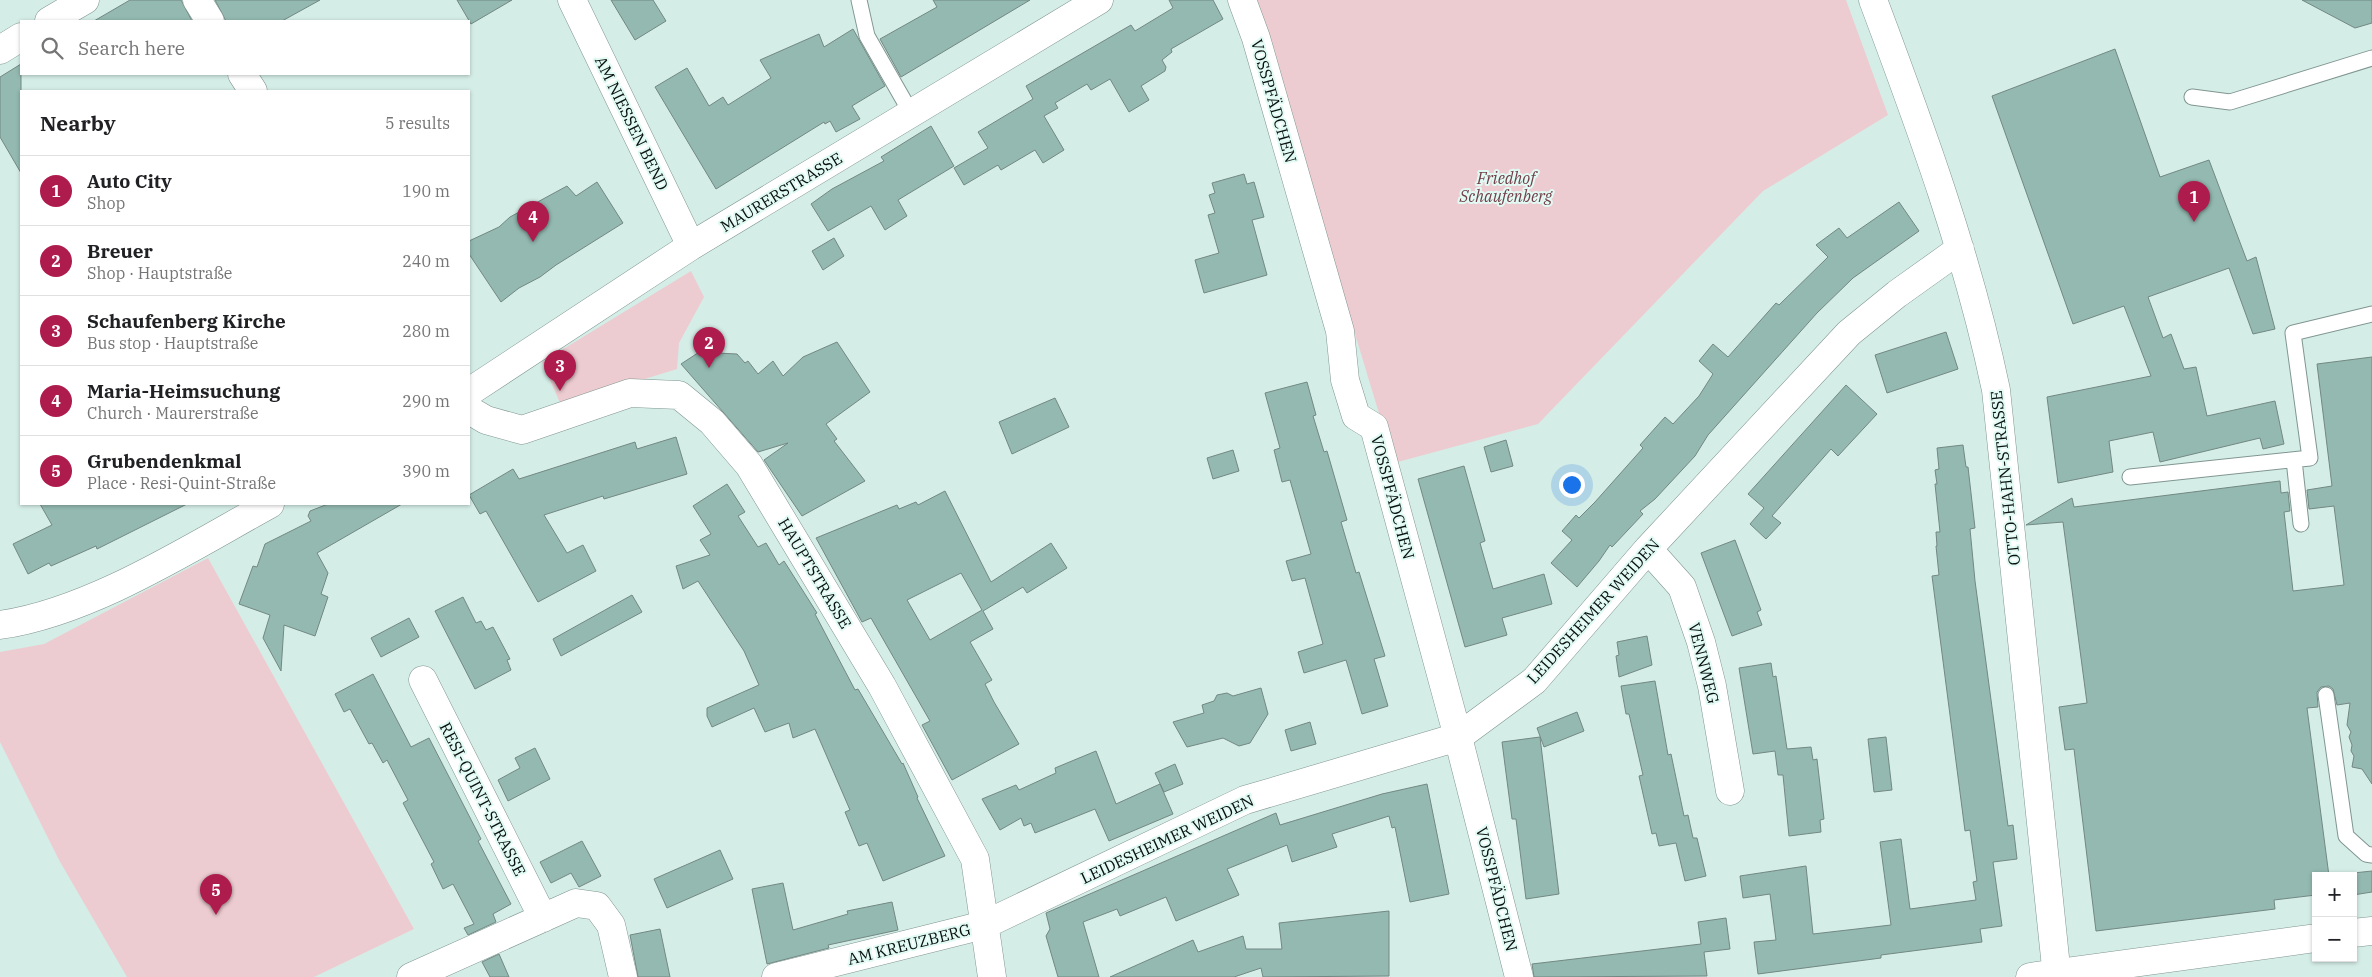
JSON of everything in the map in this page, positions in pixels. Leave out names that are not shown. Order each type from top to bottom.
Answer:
[{"type":"street","points":[[51,20],[85,0]]},
{"type":"street","points":[[197,0],[209,20]]},
{"type":"street","name":"AM NIESSEN BEND","points":[[572,0],[691,246]]},
{"type":"street","name":"MAURERSTRASSE","points":[[470,391],[691,246],[1099,0]]},
{"type":"street","name":"VOSSPFÄDCHEN","points":[[1242,0],[1256,38],[1340,332],[1344,380],[1356,416],[1374,427],[1458,738],[1519,977]]},
{"type":"street","name":"OTTO-HAHN-STRASSE","points":[[1873,0],[1910,96],[1960,249],[1983,326],[1996,390],[2057,975]]},
{"type":"street","points":[[0,50],[20,38]]},
{"type":"street","points":[[243,75],[252,90]]},
{"type":"street","name":"LEIDESHEIMER WEIDEN","points":[[984,926],[1245,800],[1458,738],[1534,681],[1648,549],[1849,334],[1897,294],[1960,249]]},
{"type":"street","name":"HAUPTSTRASSE","points":[[470,411],[486,420],[522,430],[630,392],[679,395],[712,422],[749,465],[882,686],[975,859],[992,977]]},
{"type":"street","points":[[0,625],[17,623],[116,587],[268,505]]},
{"type":"street","name":"VENNWEG","points":[[1648,549],[1682,587],[1702,642],[1712,686],[1730,791]]},
{"type":"street","name":"RESI-QUINT-STRASSE","points":[[423,680],[543,918]]},
{"type":"street","points":[[411,977],[576,903],[598,906],[611,925],[623,977]]},
{"type":"street","name":"AM KREUZBERG","points":[[776,977],[984,926]]},
{"type":"street","points":[[2357,932],[2372,930]]},
{"type":"street","points":[[2030,977],[2057,975],[2312,939]]},
{"type":"lane","points":[[859,0],[867,36],[911,113]]},
{"type":"lane","points":[[2192,97],[2230,102],[2372,58]]},
{"type":"lane","points":[[2130,477],[2310,458],[2293,333],[2372,314]]},
{"type":"lane","points":[[2294,460],[2301,524]]},
{"type":"lane","points":[[2326,695],[2346,836],[2366,854],[2372,855]]},
{"type":"green space","name":"Friedhof Schaufenberg","points":[[1254,0],[1846,0],[1888,115],[1763,191],[1538,424],[1394,463]]},
{"type":"green space","points":[[691,271],[704,297],[679,343],[677,369],[561,405],[542,362]]},
{"type":"green space","points":[[208,558],[414,929],[314,977],[127,977],[59,860],[0,742],[0,652],[44,644]]},
{"type":"building","points":[[130,0],[181,0],[191,20],[96,20]]},
{"type":"building","points":[[215,0],[320,0],[284,20],[225,20]]},
{"type":"building","points":[[457,0],[512,0],[471,24]]},
{"type":"building","points":[[611,0],[653,0],[666,21],[635,40]]},
{"type":"building","points":[[933,0],[1030,0],[901,77],[880,39],[937,7]]},
{"type":"building","points":[[1169,0],[1213,0],[1223,19],[1171,49],[1172,52],[1162,60],[1166,67],[1165,71],[1141,86],[1149,100],[1129,112],[1110,79],[1091,90],[1087,84],[1055,103],[1058,108],[1044,116],[1064,150],[1043,163],[1035,150],[1001,170],[998,165],[964,185],[954,168],[988,148],[978,132],[1033,99],[1026,86],[1131,25],[1135,31],[1173,8]]},
{"type":"building","points":[[2302,0],[2372,0],[2372,23],[2355,28]]},
{"type":"building","points":[[853,29],[885,86],[852,106],[860,119],[836,132],[830,121],[825,124],[824,122],[716,189],[655,87],[687,68],[709,106],[723,97],[728,105],[771,78],[760,60],[819,34],[824,47]]},
{"type":"building","points":[[2115,49],[2160,177],[2209,160],[2247,261],[2256,257],[2275,329],[2253,334],[2229,268],[2148,297],[2163,338],[2171,334],[2184,369],[2196,367],[2207,416],[2275,401],[2284,444],[2263,449],[2260,438],[2160,462],[2153,432],[2109,441],[2113,472],[2058,483],[2047,397],[2151,376],[2124,306],[2073,324],[1992,96]]},
{"type":"building","points":[[20,65],[20,171],[0,137],[0,77]]},
{"type":"building","points":[[931,126],[954,166],[898,200],[907,216],[885,230],[871,206],[828,231],[811,204],[832,189],[884,161],[881,157]]},
{"type":"building","points":[[1244,174],[1247,184],[1254,182],[1264,217],[1252,220],[1267,275],[1204,293],[1195,260],[1219,253],[1208,215],[1215,213],[1209,195],[1215,193],[1212,183]]},
{"type":"building","points":[[597,182],[623,223],[540,277],[519,288],[501,302],[470,256],[470,241],[499,227],[510,217],[567,186],[576,196]]},
{"type":"building","points":[[1899,202],[1919,231],[1853,278],[1817,313],[1708,435],[1695,456],[1655,499],[1640,511],[1643,514],[1612,547],[1610,545],[1577,587],[1551,563],[1572,540],[1562,531],[1576,515],[1579,518],[1595,502],[1643,448],[1640,445],[1665,417],[1673,424],[1699,396],[1713,374],[1699,361],[1713,344],[1728,357],[1776,303],[1779,305],[1828,257],[1816,245],[1839,228],[1847,238]]},
{"type":"building","points":[[834,238],[844,256],[823,270],[812,251]]},
{"type":"building","points":[[1946,332],[1958,369],[1887,393],[1875,355]]},
{"type":"building","points":[[837,342],[870,392],[826,424],[837,439],[834,441],[865,481],[802,516],[764,460],[788,443],[758,452],[681,364],[710,345],[717,353],[737,354],[745,363],[748,361],[758,374],[773,361],[783,376],[803,357]]},
{"type":"building","points":[[2372,357],[2372,784],[2362,769],[2352,767],[2354,756],[2351,751],[2352,745],[2349,737],[2351,732],[2347,725],[2350,703],[2337,705],[2333,689],[2329,686],[2321,687],[2317,692],[2318,707],[2307,708],[2328,872],[2312,872],[2312,895],[2274,900],[2275,909],[2096,931],[2074,749],[2065,750],[2059,707],[2087,703],[2063,522],[2026,525],[2072,498],[2074,507],[2280,481],[2281,493],[2288,492],[2290,511],[2284,512],[2293,591],[2344,585],[2334,506],[2309,509],[2307,490],[2332,486],[2317,364]]},
{"type":"building","points":[[1307,382],[1316,415],[1313,416],[1324,452],[1327,451],[1347,520],[1341,522],[1356,573],[1359,572],[1385,656],[1374,659],[1388,706],[1362,714],[1346,660],[1304,673],[1298,652],[1323,644],[1305,578],[1292,581],[1286,561],[1311,554],[1290,480],[1282,482],[1274,450],[1280,448],[1265,393]]},
{"type":"building","points":[[1846,385],[1877,414],[1838,456],[1831,449],[1772,516],[1781,523],[1766,539],[1750,524],[1764,508],[1748,494]]},
{"type":"building","points":[[1055,398],[1069,427],[1012,454],[999,422]]},
{"type":"building","points":[[676,437],[687,474],[604,499],[603,496],[544,515],[567,553],[583,545],[596,571],[538,602],[486,511],[480,514],[470,494],[513,469],[519,479],[635,442],[637,449]]},
{"type":"building","points":[[1506,440],[1513,466],[1491,472],[1484,447]]},
{"type":"building","points":[[1963,445],[1966,467],[1968,467],[1975,528],[1970,529],[1975,581],[2008,826],[2013,825],[2017,859],[1993,862],[2002,926],[1980,929],[1982,942],[1881,955],[1881,958],[1758,974],[1754,942],[1776,940],[1770,894],[1743,898],[1740,876],[1806,866],[1813,934],[1891,925],[1880,842],[1901,839],[1910,909],[1976,900],[1973,882],[1977,881],[1970,830],[1965,831],[1932,576],[1939,575],[1936,532],[1940,532],[1935,484],[1937,484],[1935,470],[1939,469],[1937,448]]},
{"type":"building","points":[[1233,450],[1239,471],[1213,479],[1207,458]]},
{"type":"building","points":[[1464,466],[1485,541],[1480,543],[1493,589],[1544,574],[1552,604],[1502,618],[1507,635],[1465,647],[1418,479]]},
{"type":"building","points":[[727,484],[745,512],[738,516],[758,547],[766,543],[779,565],[784,561],[817,613],[815,614],[855,690],[858,689],[903,763],[917,798],[945,856],[883,881],[867,843],[859,846],[845,812],[850,810],[815,729],[793,738],[789,723],[765,732],[754,708],[712,727],[707,716],[707,708],[759,685],[744,651],[698,581],[683,589],[676,566],[710,555],[700,540],[711,534],[693,506]]},
{"type":"building","points":[[945,491],[991,582],[1051,543],[1067,568],[1027,593],[1023,587],[983,611],[993,629],[970,642],[992,680],[985,684],[1019,744],[952,780],[922,725],[930,721],[871,618],[862,622],[816,538],[897,505],[899,509],[916,502],[918,505]],"holes":[[[961,573],[982,610],[930,640],[907,600]]]},
{"type":"building","points":[[41,505],[185,505],[97,549],[96,546],[51,566],[49,563],[28,574],[13,544],[52,525]]},
{"type":"building","points":[[325,505],[400,505],[317,553],[328,573],[321,594],[328,597],[315,636],[284,625],[281,671],[263,638],[270,615],[239,604],[253,566],[257,567],[265,544],[311,521],[308,516],[310,511]]},
{"type":"building","points":[[1735,540],[1761,610],[1757,612],[1762,625],[1732,636],[1701,553]]},
{"type":"building","points":[[632,595],[642,612],[561,656],[553,639]]},
{"type":"building","points":[[463,597],[476,623],[481,621],[486,630],[493,627],[510,659],[507,660],[511,670],[475,689],[435,611]]},
{"type":"building","points":[[409,618],[419,637],[381,657],[371,638]]},
{"type":"building","points":[[1647,636],[1652,665],[1619,677],[1616,656],[1619,655],[1617,642]]},
{"type":"building","points":[[1771,663],[1773,677],[1776,676],[1787,749],[1811,747],[1813,760],[1817,759],[1824,819],[1820,820],[1821,832],[1789,836],[1783,775],[1778,775],[1775,751],[1753,754],[1739,668]]},
{"type":"building","points":[[373,674],[411,747],[429,738],[481,839],[478,841],[511,904],[493,914],[496,922],[468,935],[464,928],[474,924],[453,884],[443,889],[431,864],[434,862],[403,803],[408,800],[387,760],[383,763],[372,743],[369,744],[350,709],[344,712],[335,694]]},
{"type":"building","points":[[1655,681],[1668,755],[1671,754],[1684,816],[1688,815],[1693,838],[1697,838],[1706,876],[1685,881],[1676,843],[1659,846],[1656,833],[1652,834],[1639,776],[1643,775],[1629,714],[1626,714],[1621,686]]},
{"type":"building","points":[[1261,688],[1268,714],[1250,743],[1239,746],[1223,738],[1187,747],[1173,722],[1204,713],[1202,705],[1214,701],[1217,695],[1227,693],[1233,696]]},
{"type":"building","points":[[1577,712],[1584,731],[1544,747],[1537,728]]},
{"type":"building","points":[[1310,722],[1316,744],[1291,751],[1285,730]]},
{"type":"building","points":[[1540,737],[1559,894],[1526,899],[1516,819],[1512,819],[1502,742]]},
{"type":"building","points":[[1886,737],[1892,790],[1874,792],[1868,739]]},
{"type":"building","points":[[535,748],[550,779],[508,801],[498,780],[520,768],[515,758]]},
{"type":"building","points":[[1096,751],[1116,804],[1160,784],[1173,814],[1109,841],[1095,809],[1035,833],[1031,823],[1024,826],[1021,818],[1000,830],[982,799],[1016,785],[1019,790],[1056,773],[1055,768]]},
{"type":"building","points":[[1175,764],[1183,784],[1164,792],[1155,773]]},
{"type":"building","points":[[1427,784],[1449,894],[1410,902],[1395,827],[1392,828],[1389,816],[1332,834],[1337,847],[1292,862],[1287,845],[1227,869],[1239,895],[1176,921],[1166,897],[1120,916],[1117,909],[1083,922],[1099,977],[1058,977],[1046,936],[1050,929],[1046,913],[1276,813],[1280,825],[1382,794]]},
{"type":"building","points":[[582,841],[601,876],[579,887],[571,873],[551,883],[540,862]]},
{"type":"building","points":[[720,850],[733,879],[667,908],[654,879]]},
{"type":"building","points":[[2372,871],[2372,892],[2357,894],[2357,873]]},
{"type":"building","points":[[783,883],[793,930],[848,914],[847,911],[892,902],[898,930],[828,945],[829,948],[767,964],[752,889]]},
{"type":"building","points":[[1389,911],[1389,976],[1263,977],[1261,968],[1234,977],[1110,977],[1193,940],[1198,952],[1243,936],[1246,949],[1282,949],[1279,923]]},
{"type":"building","points":[[1726,918],[1730,949],[1704,952],[1707,976],[1534,977],[1532,964],[1701,944],[1698,922]]},
{"type":"building","points":[[660,929],[670,977],[638,977],[630,935]]},
{"type":"building","points":[[499,954],[509,977],[490,977],[482,962]]},
{"type":"place","name":"Auto City","points":[[2194,222]]},
{"type":"place","name":"Maria-Heimsuchung","points":[[533,242]]},
{"type":"place","name":"Breuer","points":[[709,368]]},
{"type":"place","name":"Schaufenberg Kirche","points":[[560,391]]},
{"type":"place","name":"Grubendenkmal","points":[[216,915]]}]
